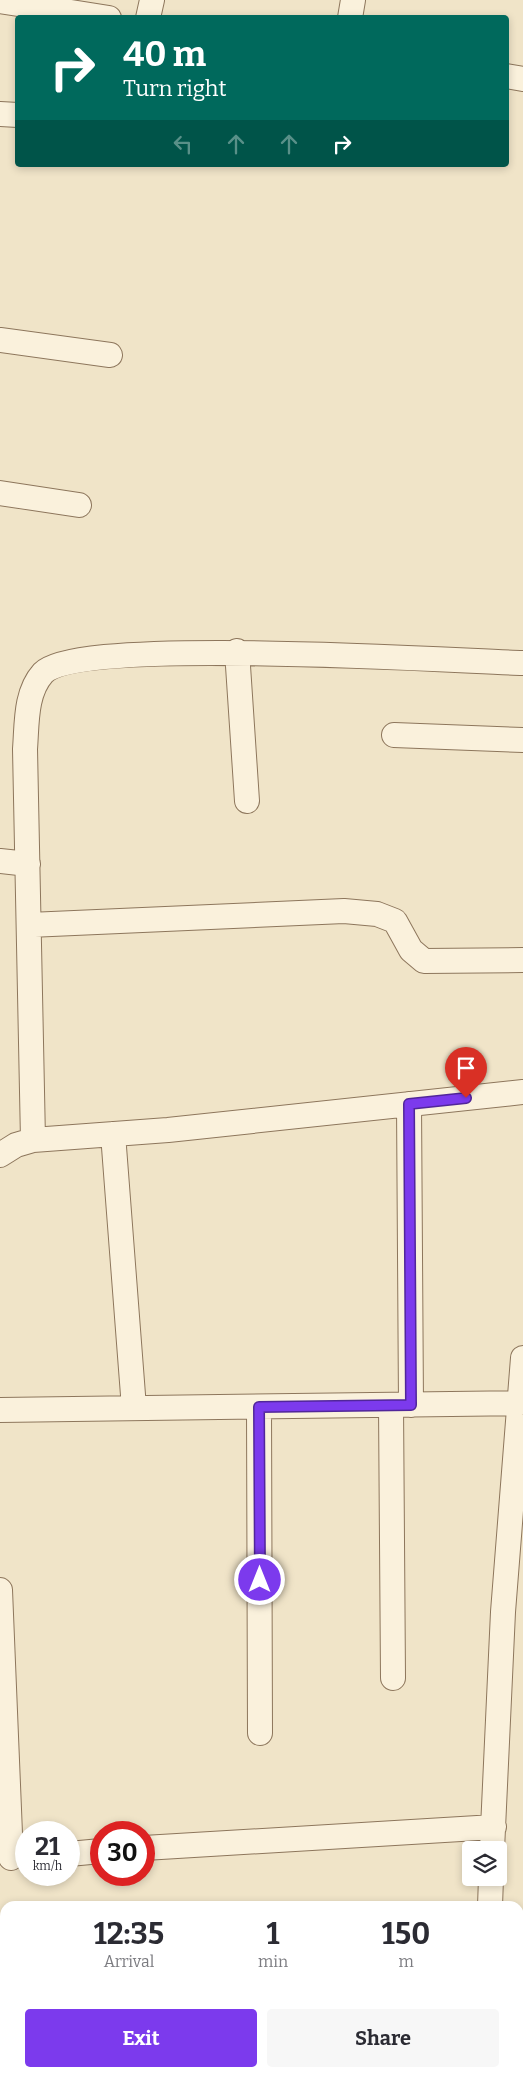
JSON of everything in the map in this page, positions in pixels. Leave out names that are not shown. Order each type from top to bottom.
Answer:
[{"type":"street","points":[[149,15],[152,0]]},
{"type":"street","points":[[351,15],[354,0]]},
{"type":"street","points":[[0,1],[90,15]]},
{"type":"street","points":[[509,77],[523,79]]},
{"type":"street","points":[[0,114],[15,115]]},
{"type":"street","points":[[0,340],[110,355]]},
{"type":"street","points":[[0,493],[79,505]]},
{"type":"street","points":[[33,1140],[27,718],[32,690],[44,672],[61,662],[237,652],[523,664]]},
{"type":"street","points":[[237,652],[247,801]]},
{"type":"street","points":[[394,735],[523,740]]},
{"type":"street","points":[[0,860],[28,864]]},
{"type":"street","points":[[29,925],[344,912],[377,914],[395,921],[411,950],[424,961],[523,960]]},
{"type":"street","points":[[0,1155],[16,1145],[33,1140],[168,1130],[523,1092]]},
{"type":"street","points":[[393,1678],[409,1104]]},
{"type":"street","points":[[113,1134],[134,1408]]},
{"type":"street","points":[[155,1848],[493,1838],[513,1613],[523,1358]]},
{"type":"street","points":[[0,1410],[520,1403]]},
{"type":"street","points":[[259,1407],[260,1733]]},
{"type":"street","points":[[0,1590],[12,1858]]},
{"type":"street","points":[[490,1901],[491,1886]]},
{"type":"lane","points":[[168,2077],[220,2077]]},
{"type":"route","points":[[260,1580],[259,1407],[411,1405],[409,1104],[466,1098]]}]
